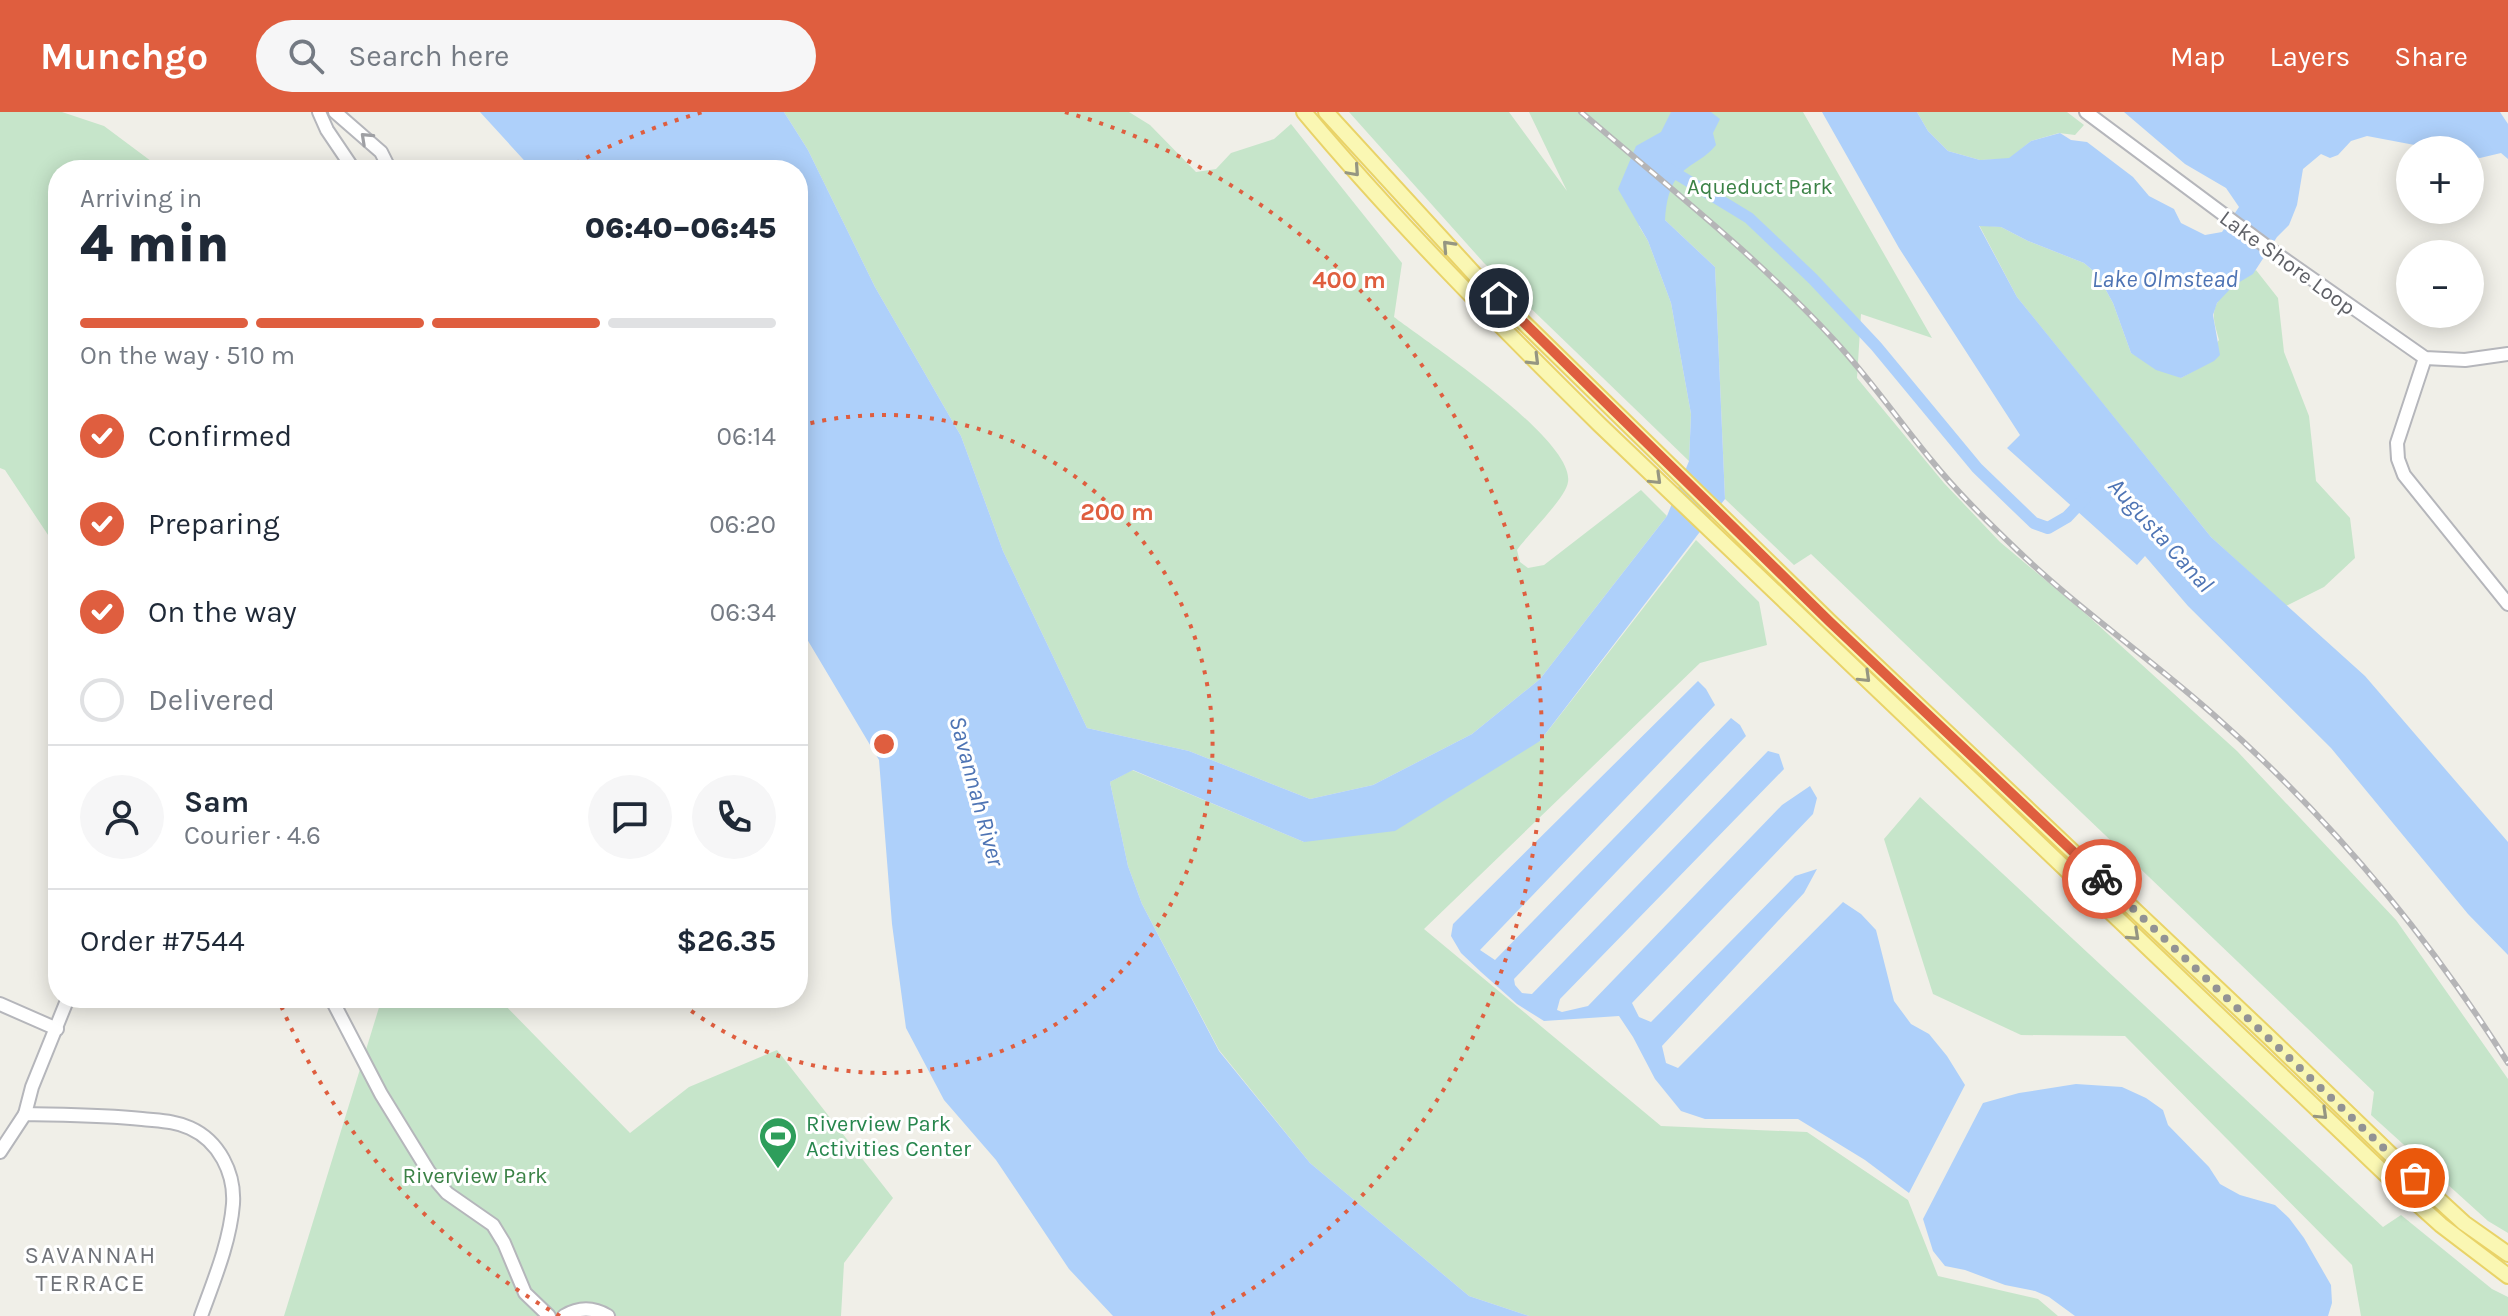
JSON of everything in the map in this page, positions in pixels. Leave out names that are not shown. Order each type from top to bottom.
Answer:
[{"type":"main road","points":[[1304,112],[1398,220],[1600,425],[2401,1189],[2441,1225],[2508,1276]]},
{"type":"main road","points":[[1326,112],[1478,278],[1830,622],[2415,1178],[2464,1223],[2508,1254]]},
{"type":"street","points":[[319,112],[347,160]]},
{"type":"street","points":[[335,112],[381,152],[385,160]]},
{"type":"street","name":"Lake Shore Loop","points":[[2086,112],[2227,218],[2425,358]]},
{"type":"street","points":[[2508,354],[2465,360],[2425,358],[2397,443],[2398,459],[2404,475],[2508,604]]},
{"type":"street","points":[[0,1004],[57,1029]]},
{"type":"street","points":[[0,1152],[25,1114],[32,1087],[64,1008]]},
{"type":"street","points":[[336,1008],[381,1094],[429,1172],[447,1193],[493,1225],[525,1293],[549,1316]]},
{"type":"street","points":[[25,1114],[169,1122],[189,1127],[215,1146],[228,1169],[233,1203],[221,1261],[201,1316]]},
{"type":"street","points":[[564,1316],[576,1309],[588,1308],[608,1316]]},
{"type":"green space","points":[[0,112],[62,112],[104,126],[150,160],[48,160],[48,535],[5,470],[0,468]]},
{"type":"green space","points":[[784,112],[1129,112],[1150,125],[1196,172],[1216,169],[1231,153],[1274,139],[1291,124],[1402,263],[1394,317],[1525,418],[1549,442],[1564,464],[1568,482],[1566,489],[1517,550],[1520,562],[1528,568],[1544,565],[1641,490],[1667,516],[1540,679],[1472,734],[1373,785],[1310,799],[1189,751],[1087,728],[1003,551],[961,436],[875,287],[808,150]]},
{"type":"green space","name":"Aqueduct Park","points":[[1349,112],[1509,112],[1567,191],[1529,112],[1803,112],[1932,338],[1861,314],[1857,378],[1944,483],[2000,542],[2087,615],[2237,751],[2396,920],[2508,1079],[2508,1233],[2488,1221],[2371,1115],[2374,1092],[1811,554],[1794,565],[1725,499],[1715,267],[1665,220],[1639,226],[1648,241],[1671,303],[1691,414],[1689,461],[1484,263]]},
{"type":"green space","points":[[1917,112],[2067,112],[2084,125],[2075,135],[2059,133],[2031,141],[2009,159],[1980,160],[1948,151],[1928,131]]},
{"type":"green space","points":[[1979,225],[2001,227],[2084,263],[2097,274],[2113,303],[2131,353],[2181,378],[2197,369],[2219,340],[2214,316],[2219,300],[2256,270],[2278,298],[2284,352],[2309,416],[2316,481],[2350,518],[2355,558],[2324,587],[2286,606],[2211,537],[2095,394],[2017,297]]},
{"type":"green space","points":[[1696,540],[1759,602],[1767,645],[1700,663],[1424,929],[1661,1126],[1807,1132],[1908,1200],[1938,1276],[2038,1299],[2058,1316],[1529,1316],[1469,1296],[1310,1163],[1219,1050],[1142,904],[1128,866],[1110,782],[1132,770],[1304,842],[1540,741]]},
{"type":"green space","points":[[1920,797],[2383,1227],[2401,1215],[2492,1289],[2508,1297],[2508,1316],[2361,1316],[2352,1265],[2125,1036],[2021,1035],[1933,994],[1884,839]]},
{"type":"green space","name":"Riverview Park","points":[[379,1008],[508,1008],[630,1133],[689,1087],[777,1050],[893,1198],[844,1263],[841,1316],[284,1316]]},
{"type":"water","name":"Savannah River","points":[[480,112],[784,112],[808,150],[875,287],[961,436],[1003,551],[1087,728],[1189,751],[1310,799],[1373,785],[1472,734],[1540,679],[1667,516],[1689,461],[1691,414],[1671,303],[1648,241],[1618,189],[1636,146],[1661,132],[1671,112],[1711,112],[1720,119],[1713,133],[1716,145],[1681,173],[1674,183],[1667,201],[1665,220],[1715,267],[1725,499],[1540,741],[1395,831],[1304,842],[1133,770],[1110,782],[1128,866],[1142,904],[1219,1051],[1310,1163],[1469,1296],[1529,1316],[1113,1316],[1069,1269],[996,1160],[944,1100],[906,1028],[892,924],[879,760],[808,641],[808,160],[524,160]]},
{"type":"water","points":[[1822,112],[1917,112],[1928,131],[1948,151],[1980,160],[2009,158],[2031,141],[2060,133],[2071,140],[2087,142],[2133,177],[2149,196],[2174,209],[2181,223],[2205,235],[2222,232],[2239,207],[2226,188],[2185,164],[2124,112],[2500,112],[2508,124],[2508,159],[2501,153],[2484,157],[2484,136],[2396,136],[2396,141],[2367,136],[2351,141],[2338,155],[2330,158],[2321,154],[2303,169],[2297,205],[2289,225],[2277,237],[2253,274],[2233,286],[2217,303],[2213,315],[2220,355],[2181,378],[2156,370],[2131,353],[2113,303],[2097,274],[2084,263],[2001,227],[1979,226],[2017,297],[2211,537],[2365,676],[2508,842],[2508,955],[2468,914],[2331,748],[2188,606],[2145,556],[2137,565],[2007,448],[2020,435],[1899,248]]},
{"type":"water","points":[[1698,681],[1715,705],[1480,950],[1495,960],[1731,718],[1740,725],[1746,736],[1514,979],[1515,985],[1522,993],[1532,994],[1768,751],[1779,754],[1784,769],[1560,999],[1557,1010],[1562,1012],[1588,1006],[1782,805],[1810,786],[1817,798],[1813,814],[1632,1003],[1639,1017],[1651,1022],[1795,876],[1817,869],[1804,893],[1662,1046],[1666,1063],[1678,1068],[1843,902],[1861,914],[1876,930],[1894,1001],[1911,1024],[1929,1034],[1965,1085],[1909,1193],[1865,1160],[1798,1119],[1705,1119],[1681,1111],[1655,1079],[1619,1016],[1544,1021],[1517,1004],[1481,972],[1461,953],[1451,936],[1453,924]]},
{"type":"water","points":[[2076,1084],[2122,1087],[2146,1098],[2163,1110],[2168,1125],[2209,1167],[2220,1184],[2240,1195],[2275,1205],[2304,1238],[2331,1285],[2332,1303],[2328,1316],[2075,1316],[2035,1291],[1945,1266],[1933,1251],[1923,1219],[1983,1103],[2019,1093]]},
{"type":"waterway","points":[[1667,168],[1749,218],[1813,279],[1876,346],[1977,468],[2034,523],[2048,528],[2067,517],[2085,498]]},
{"type":"railway","points":[[1581,112],[1711,223],[1806,310],[1860,370],[1951,484],[2015,548],[2215,716],[2297,795],[2410,923],[2508,1063]]},
{"type":"way so far","points":[[2102,879],[2415,1178]]},
{"type":"place","name":"Riverview Park Activities Center","points":[[778,1170]]},
{"type":"district","name":"SAVANNAH TERRACE","points":[[91,1269]]},
{"type":"route","points":[[1499,298],[1830,622],[2102,879]]},
{"type":"water label","name":"Lake Olmstead","points":[[2165,279]]},
{"type":"water label","name":"Augusta Canal","points":[[2161,535]]}]
